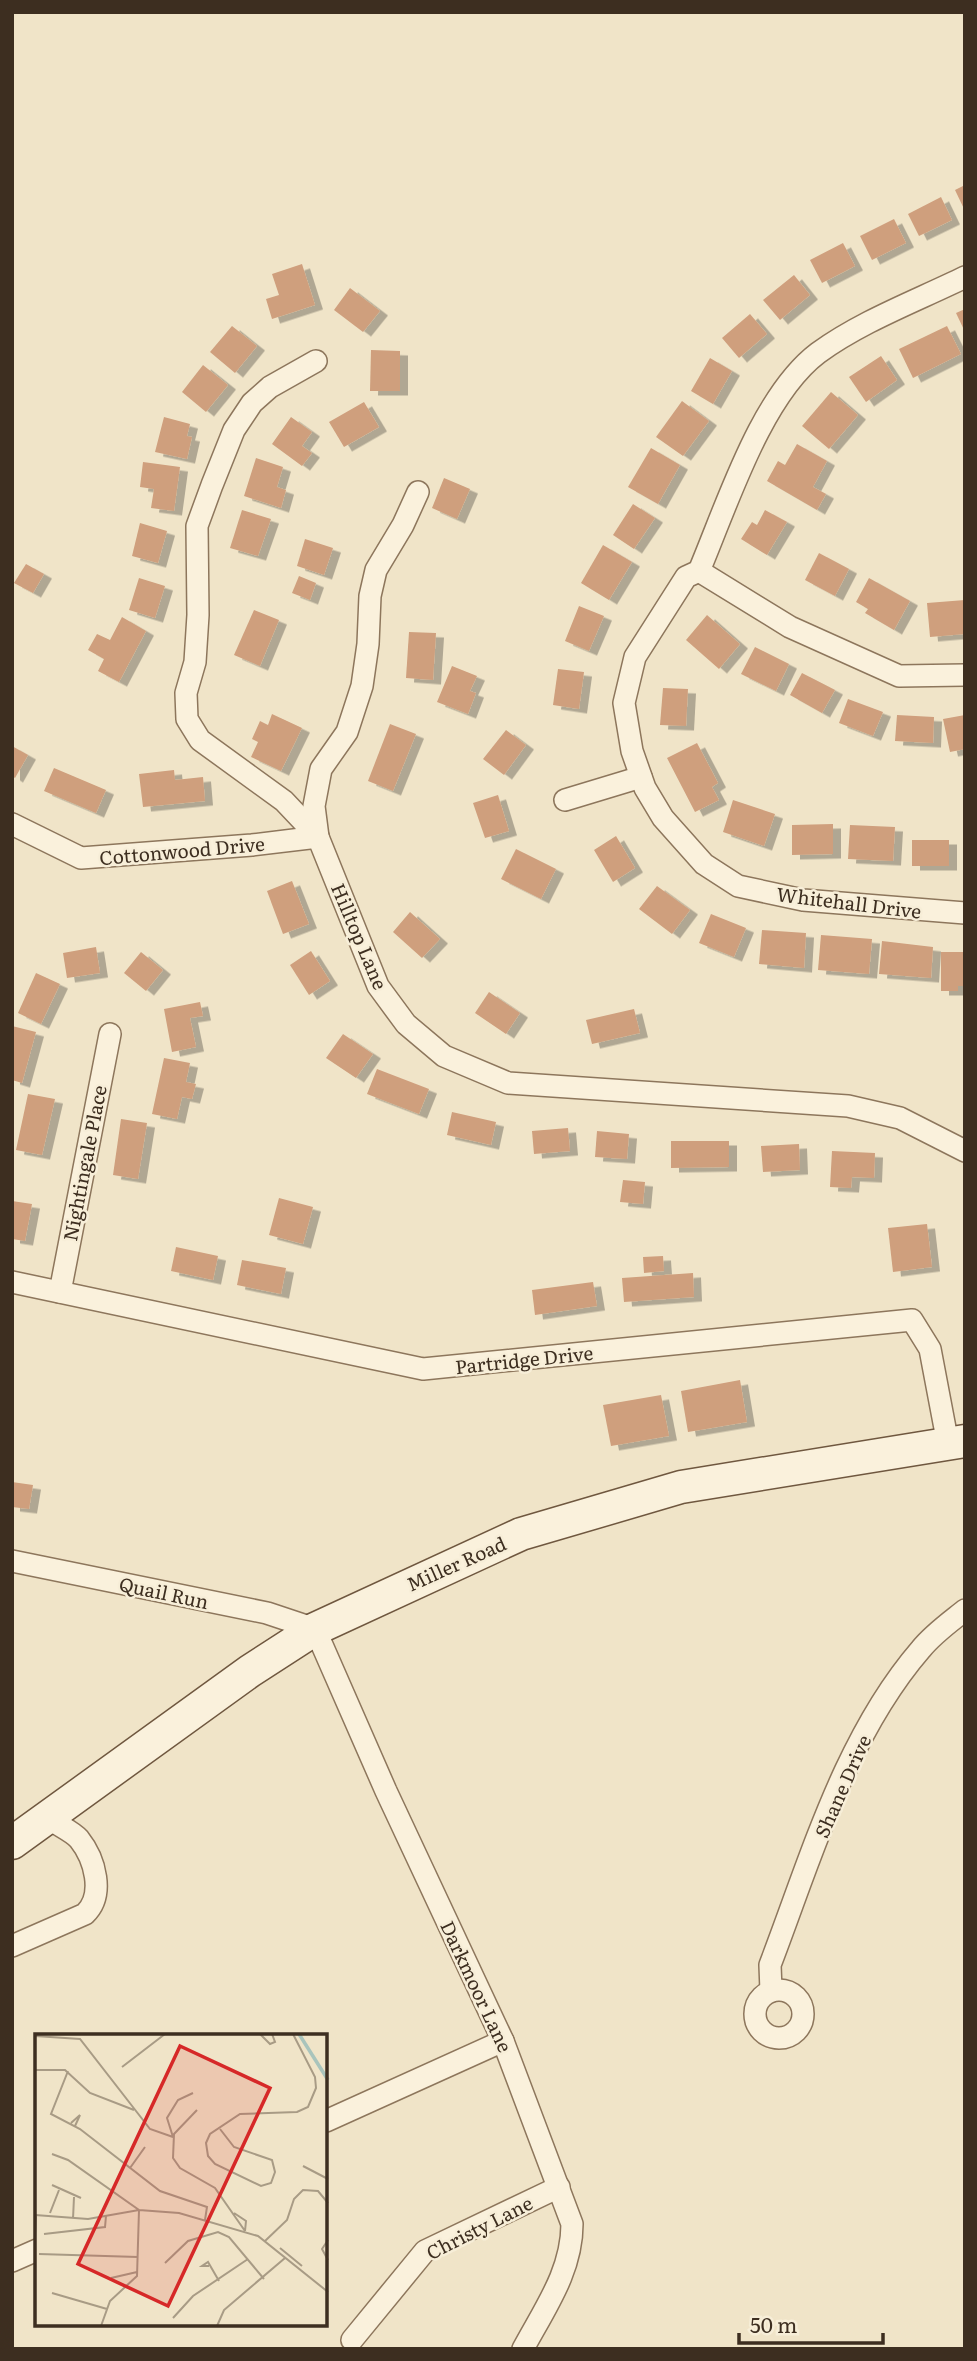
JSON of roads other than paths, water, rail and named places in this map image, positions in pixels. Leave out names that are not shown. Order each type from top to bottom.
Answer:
[{"type":"street","name":"Whitehall Drive","points":[[965,277],[846,334],[816,355],[780,393],[753,442],[699,571],[686,577],[635,657],[624,703],[632,751],[641,777],[663,818],[704,864],[738,886],[803,900],[965,913]]},
{"type":"street","points":[[316,361],[270,387],[252,403],[234,430],[212,485],[197,526],[198,615],[195,662],[186,692],[187,719],[200,740],[284,801],[318,837]]},
{"type":"street","name":"Hilltop Lane","points":[[418,492],[376,570],[370,596],[368,644],[362,686],[347,732],[321,769],[314,806],[318,837],[378,986],[406,1024],[444,1056],[508,1083],[848,1106],[900,1118],[965,1151]]},
{"type":"street","points":[[699,571],[790,627],[899,676],[965,675]]},
{"type":"street","points":[[565,800],[641,777]]},
{"type":"street","name":"Cottonwood Drive","points":[[12,824],[81,858],[252,845],[318,837]]},
{"type":"street","name":"Nightingale Place","points":[[60,1292],[110,1034]]},
{"type":"street","name":"Partridge Drive","points":[[12,1282],[423,1369],[912,1320],[930,1349],[957,1442]]},
{"type":"street","name":"Miller Road","points":[[12,1843],[250,1671],[315,1629],[521,1534],[681,1487],[957,1442]]},
{"type":"street","name":"Quail Run","points":[[12,1561],[267,1613],[315,1629]]},
{"type":"street","name":"Shane Drive","points":[[771,1991],[770,1965],[850,1762],[881,1701],[922,1647],[965,1610]]},
{"type":"street","name":"Darkmoor Lane","points":[[315,1629],[386,1791],[503,2041],[572,2224],[572,2244],[564,2274],[523,2349]]},
{"type":"street","points":[[12,1946],[85,1914],[93,1906],[97,1885],[90,1858],[78,1837],[47,1817]]},
{"type":"street","points":[[327,2121],[503,2041]]},
{"type":"street","name":"Christy Lane","points":[[352,2340],[425,2251],[559,2188]]},
{"type":"street","points":[[12,2261],[35,2251]]}]
